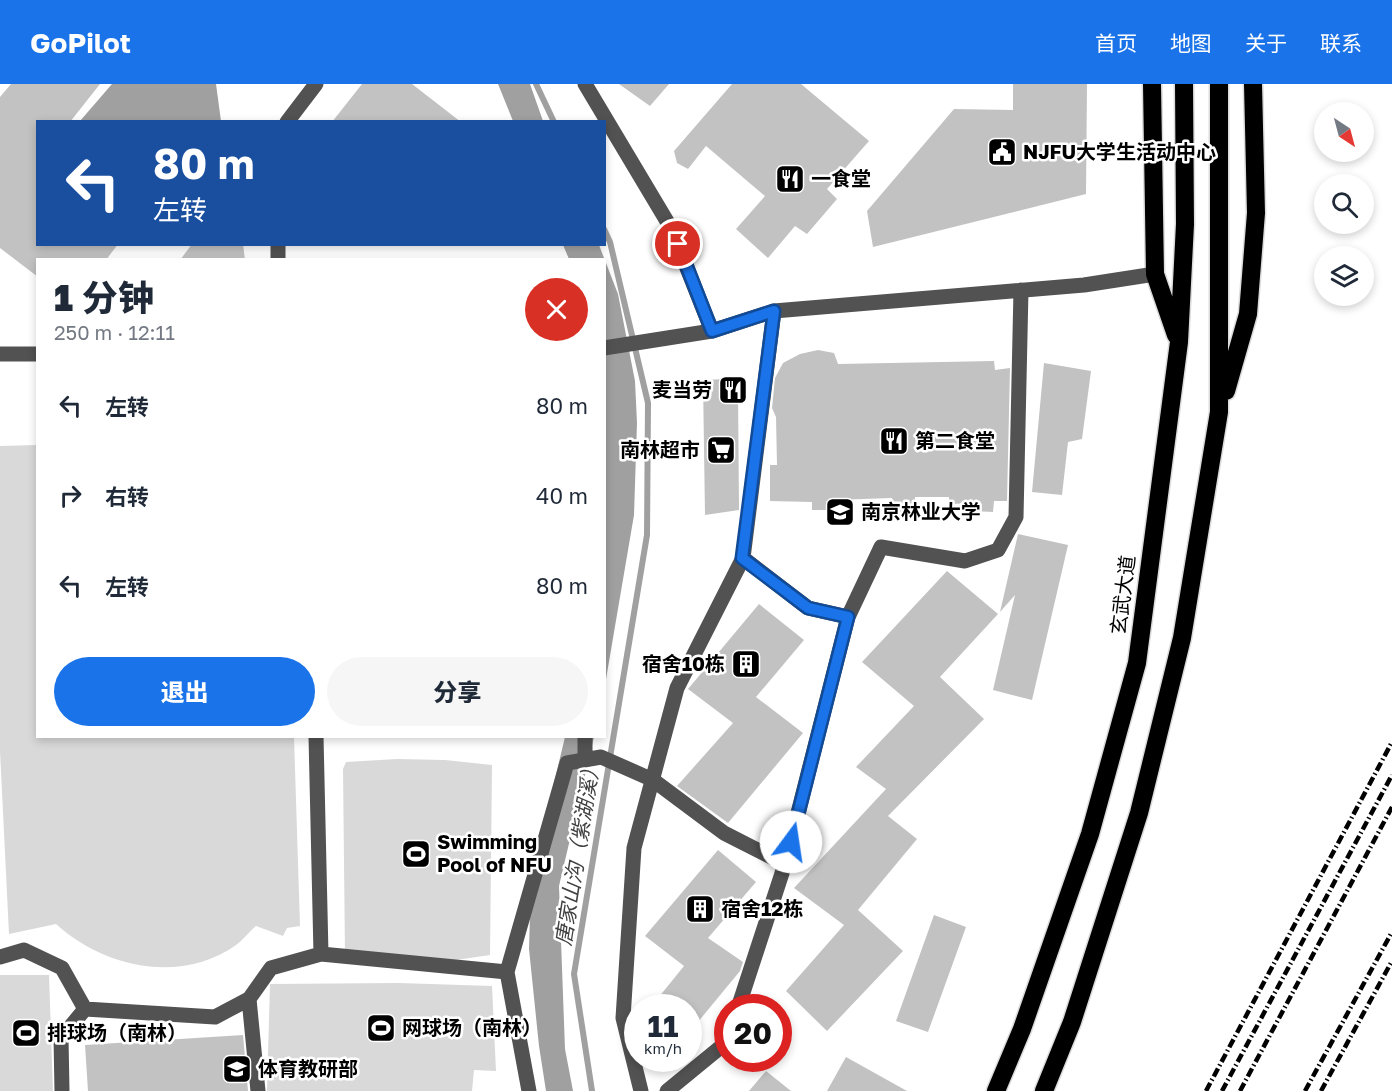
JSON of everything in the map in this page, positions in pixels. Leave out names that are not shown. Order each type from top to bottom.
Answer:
[{"type":"highway","points":[[1152,84],[1155,274],[1179,342]]},
{"type":"highway","name":"玄武大道","points":[[996,1091],[1022,1029],[1090,834],[1137,663],[1179,342],[1185,224],[1184,84]]},
{"type":"highway","points":[[1219,84],[1220,412]]},
{"type":"highway","points":[[1044,1091],[1072,1022],[1139,813],[1182,638],[1220,412],[1248,314],[1256,213],[1253,84]]},
{"type":"lane","points":[[288,120],[315,84]]},
{"type":"lane","points":[[585,84],[671,228],[712,331]]},
{"type":"lane","points":[[606,348],[712,331],[774,311],[1084,285],[1155,274]]},
{"type":"lane","points":[[743,994],[785,864],[848,617],[881,547],[965,561],[998,550],[1016,518],[1021,290]]},
{"type":"lane","points":[[641,1091],[623,1018],[634,848],[677,688],[742,558],[774,311]]},
{"type":"lane","points":[[0,354],[36,354]]},
{"type":"lane","points":[[742,558],[808,608],[848,617]]},
{"type":"lane","points":[[316,738],[321,954]]},
{"type":"lane","points":[[585,738],[585,760]]},
{"type":"lane","points":[[529,1091],[507,972],[567,763],[601,757],[652,780],[724,833],[785,864]]},
{"type":"lane","points":[[0,957],[24,950],[62,968],[85,1009]]},
{"type":"lane","points":[[85,1009],[215,1017],[249,999],[271,968],[321,954],[507,972]]},
{"type":"lane","points":[[249,999],[258,1091]]},
{"type":"lane","points":[[62,1091],[61,1038],[85,1009]]},
{"type":"lane","points":[[667,1091],[714,1052]]},
{"type":"shaded area","points":[[112,84],[216,84],[221,120],[81,120]]},
{"type":"shaded area","points":[[498,84],[530,84],[543,120],[513,120]]},
{"type":"shaded area","points":[[563,246],[599,246],[604,258],[569,258]]},
{"type":"shaded area","points":[[606,263],[618,294],[635,381],[637,423],[634,515],[606,679]]},
{"type":"shaded area","points":[[36,445],[36,738],[294,738],[300,926],[287,928],[283,936],[256,926],[236,945],[214,957],[191,965],[167,967],[143,966],[119,960],[75,939],[56,924],[9,934],[0,751],[0,446]]},
{"type":"shaded area","points":[[565,738],[594,738],[559,886],[565,1049],[573,1091],[546,1091],[529,949],[531,878]]},
{"type":"shaded area","name":"Swimming Pool of NFU","points":[[397,759],[445,760],[492,765],[490,955],[456,960],[345,955],[343,769],[346,762]]},
{"type":"shaded area","name":"排球场（南林）","points":[[0,975],[49,975],[53,1091],[0,1091]]},
{"type":"shaded area","name":"网球场（南林）","points":[[399,983],[492,986],[496,1071],[474,1070],[472,1091],[267,1091],[270,984]]},
{"type":"building","points":[[11,84],[100,84],[72,120],[36,120],[36,246],[116,246],[108,258],[36,258],[36,275],[0,248],[0,97]]},
{"type":"building","points":[[362,84],[412,84],[458,120],[334,120]]},
{"type":"building","points":[[619,84],[669,84],[650,106]]},
{"type":"building","name":"一食堂","points":[[732,84],[801,84],[869,141],[827,189],[837,199],[807,234],[795,226],[768,258],[736,229],[765,196],[706,146],[688,169],[677,163],[674,151]]},
{"type":"building","name":"NJFU大学生活动中心","points":[[1013,84],[1087,84],[1086,194],[873,247],[867,211],[954,109],[1013,110]]},
{"type":"building","points":[[190,246],[243,246],[245,258],[182,258]]},
{"type":"building","name":"第二食堂","points":[[818,350],[834,353],[838,364],[994,361],[995,370],[1010,368],[1007,501],[994,501],[993,512],[973,511],[974,503],[949,504],[949,497],[915,497],[914,516],[892,516],[892,498],[834,500],[834,510],[812,510],[812,502],[770,501],[770,465],[777,465],[776,417],[772,408],[775,378],[783,363],[800,354]]},
{"type":"building","points":[[1044,363],[1091,371],[1082,439],[1068,442],[1062,495],[1032,492]]},
{"type":"building","name":"南林超市","points":[[727,379],[738,390],[739,510],[705,515],[703,380]]},
{"type":"building","points":[[1018,534],[1068,545],[1032,700],[993,690],[1015,595],[1000,612]]},
{"type":"building","points":[[947,571],[998,614],[940,677],[984,719],[888,816],[917,839],[858,910],[903,951],[827,1031],[792,997],[792,994],[786,991],[844,925],[794,888],[886,789],[856,767],[914,706],[862,662]]},
{"type":"building","points":[[759,604],[804,640],[756,697],[803,733],[728,823],[677,786],[733,723],[688,689]]},
{"type":"building","name":"宿舍12栋","points":[[718,850],[756,882],[708,938],[743,962],[740,971],[721,994],[714,994],[714,1002],[702,1017],[702,994],[661,994],[684,966],[645,936]]},
{"type":"building","points":[[934,915],[966,927],[928,1032],[896,1021]]},
{"type":"building","points":[[243,1035],[248,1091],[88,1091],[85,1045]]},
{"type":"building","points":[[846,1057],[907,1091],[827,1091]]},
{"type":"building","points":[[767,1072],[791,1091],[749,1091]]},
{"type":"waterway","name":"唐家山沟（紫湖溪）","points":[[536,84],[553,120]]},
{"type":"waterway","name":"唐家山沟（紫湖溪）","points":[[592,1091],[574,974],[647,535],[648,403],[610,242],[606,233]]},
{"type":"railway","points":[[1206,1091],[1392,742]]},
{"type":"railway","points":[[1222,1091],[1392,775]]},
{"type":"railway","points":[[1240,1091],[1392,807]]},
{"type":"railway","points":[[1305,1091],[1392,932]]},
{"type":"railway","points":[[1321,1091],[1392,961]]},
{"type":"place","name":"NJFU大学生活动中心","points":[[1002,152]]},
{"type":"place","name":"一食堂","points":[[790,179]]},
{"type":"place","name":"麦当劳","points":[[733,390]]},
{"type":"place","name":"第二食堂","points":[[894,441]]},
{"type":"place","name":"南林超市","points":[[721,450]]},
{"type":"place","name":"南京林业大学","points":[[840,512]]},
{"type":"place","name":"宿舍10栋","points":[[746,664]]},
{"type":"place","name":"Swimming Pool of NFU","points":[[416,854]]},
{"type":"place","name":"宿舍12栋","points":[[700,909]]},
{"type":"place","name":"网球场（南林）","points":[[381,1028]]},
{"type":"place","name":"排球场（南林）","points":[[26,1033]]},
{"type":"place","name":"体育教研部","points":[[237,1069]]},
{"type":"route","points":[[678,244],[712,331],[774,311],[742,558],[808,608],[848,617],[791,842]]}]
